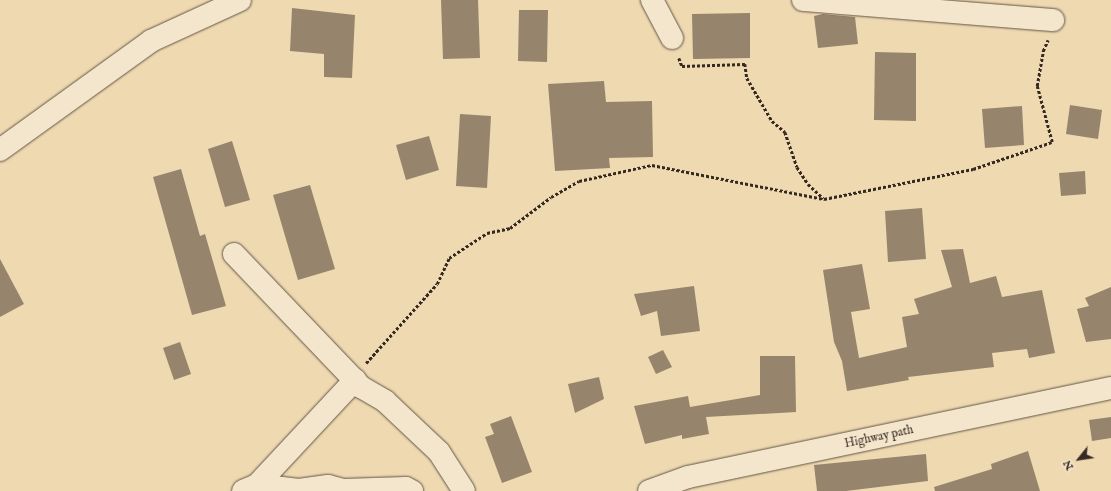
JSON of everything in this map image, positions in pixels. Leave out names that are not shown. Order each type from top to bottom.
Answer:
[{"type":"street","points":[[0,150],[151,41],[240,0]]},
{"type":"street","points":[[652,0],[672,38]]},
{"type":"street","points":[[803,0],[1053,20]]},
{"type":"street","points":[[234,254],[355,380],[385,401],[439,452],[464,491]]},
{"type":"street","points":[[250,488],[355,380]]},
{"type":"street","name":"Highway path","points":[[649,491],[688,477],[1111,388]]},
{"type":"street","points":[[250,488],[299,490],[328,486],[343,490],[406,488],[412,491]]},
{"type":"path","points":[[355,380],[368,361],[438,284],[449,258],[487,233],[510,228],[551,197],[579,181],[652,165],[824,199],[973,169],[1052,142],[1037,86],[1043,51],[1052,32],[1053,20]]},
{"type":"path","points":[[672,38],[682,66],[745,64],[747,78],[772,121],[785,132],[797,167],[808,184],[824,199]]},
{"type":"building","points":[[441,0],[478,0],[480,58],[443,59]]},
{"type":"building","points":[[292,8],[355,15],[352,78],[324,77],[324,54],[290,51]]},
{"type":"building","points":[[519,10],[548,10],[547,62],[518,61]]},
{"type":"building","points":[[750,13],[750,58],[693,59],[692,14]]},
{"type":"building","points":[[823,14],[855,17],[858,44],[818,48],[814,16]]},
{"type":"building","points":[[875,52],[916,53],[916,121],[874,120]]},
{"type":"building","points":[[604,81],[606,102],[652,101],[653,157],[609,158],[610,168],[555,171],[548,84]]},
{"type":"building","points":[[1070,105],[1102,110],[1098,139],[1066,134]]},
{"type":"building","points":[[1022,106],[1024,145],[985,148],[982,109]]},
{"type":"building","points":[[460,114],[491,116],[487,188],[456,186]]},
{"type":"building","points":[[429,136],[439,170],[406,180],[396,145]]},
{"type":"building","points":[[232,141],[250,200],[225,207],[208,149]]},
{"type":"building","points":[[181,169],[200,236],[205,234],[226,306],[192,315],[153,177]]},
{"type":"building","points":[[1085,171],[1086,194],[1061,196],[1059,173]]},
{"type":"building","points":[[310,185],[335,269],[298,280],[273,195]]},
{"type":"building","points":[[922,208],[926,259],[888,262],[885,211]]},
{"type":"building","points":[[963,249],[970,283],[996,276],[1002,297],[1042,290],[1055,353],[1029,358],[1027,349],[992,353],[994,367],[908,377],[909,380],[847,391],[842,361],[834,342],[823,270],[862,264],[870,309],[851,312],[859,358],[907,347],[902,317],[919,314],[914,299],[952,287],[941,250]]},
{"type":"building","points":[[0,259],[24,304],[0,317]]},
{"type":"building","points":[[694,286],[700,331],[661,336],[657,311],[641,316],[634,294]]},
{"type":"building","points":[[1111,287],[1111,339],[1086,342],[1077,309],[1089,306],[1085,298]]},
{"type":"building","points":[[180,342],[191,374],[174,380],[163,348]]},
{"type":"building","points":[[663,350],[672,367],[656,374],[648,357]]},
{"type":"building","points":[[760,356],[795,356],[796,412],[706,417],[709,434],[682,439],[682,435],[645,444],[634,406],[688,396],[690,407],[760,395]]},
{"type":"building","points":[[599,377],[604,399],[575,413],[568,384]]},
{"type":"building","points":[[511,416],[532,472],[502,483],[485,437],[494,434],[490,424]]},
{"type":"building","points":[[1111,417],[1111,438],[1092,441],[1089,420]]},
{"type":"building","points":[[1028,451],[1040,491],[935,491],[934,487],[992,469],[991,464]]},
{"type":"building","points":[[926,454],[928,481],[846,491],[817,491],[814,465]]}]
